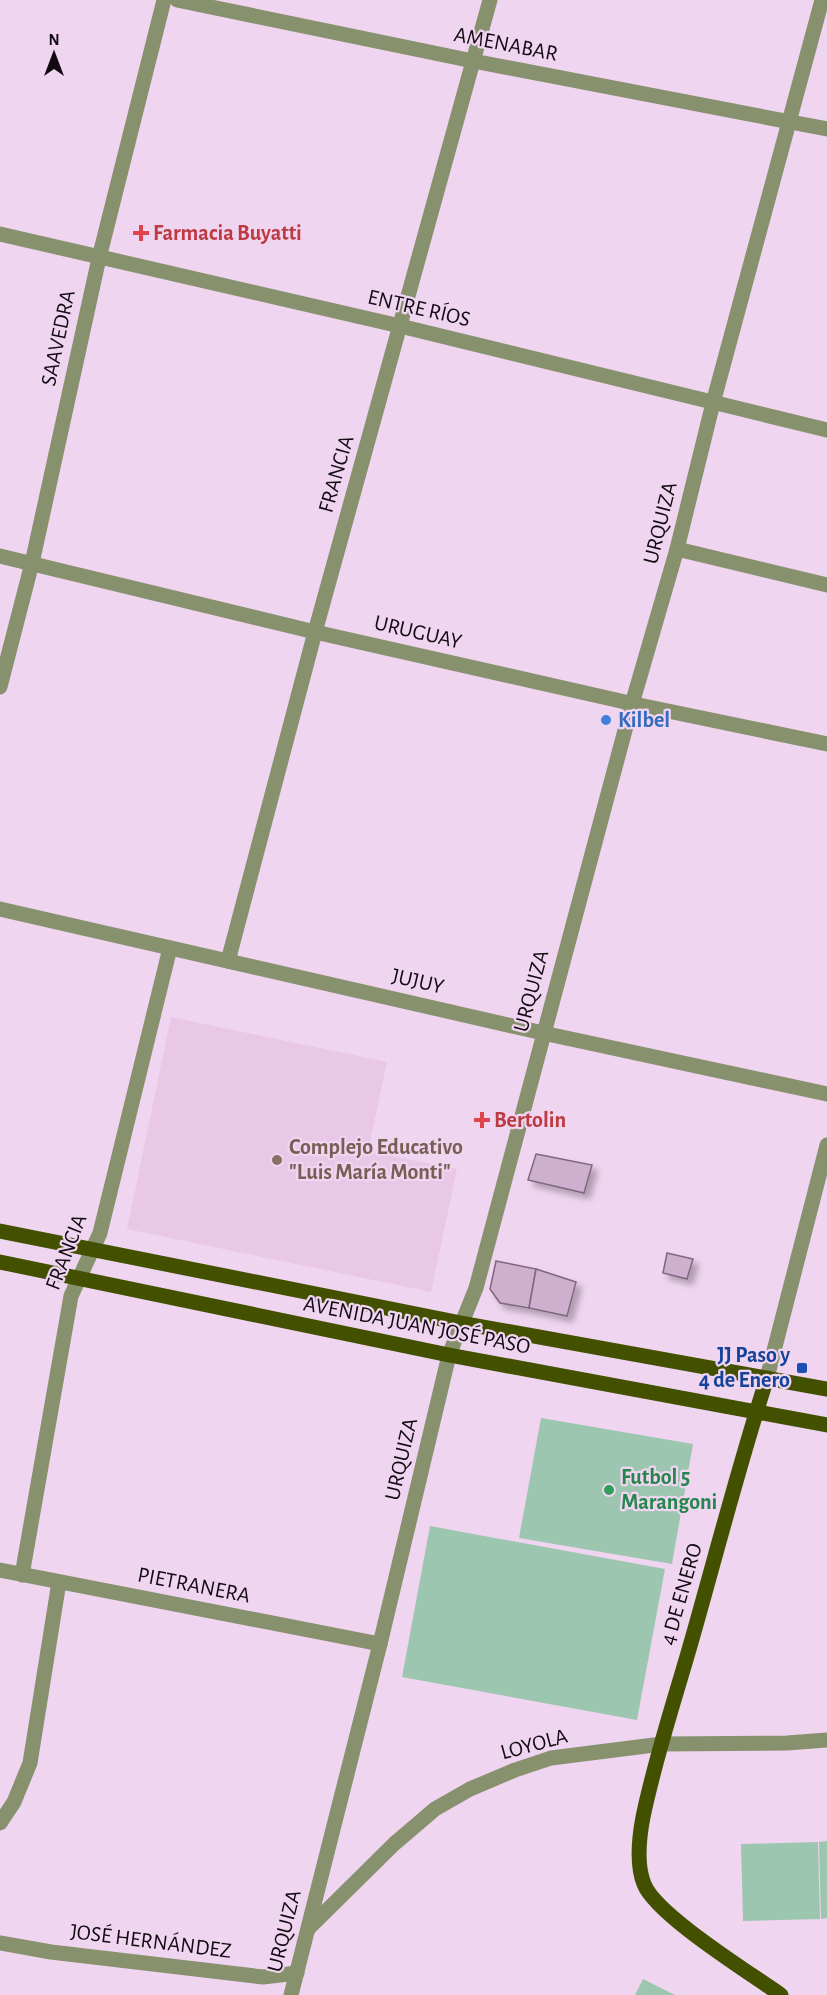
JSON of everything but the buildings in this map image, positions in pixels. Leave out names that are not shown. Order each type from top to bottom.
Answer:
[{"type":"main road","name":"AVENIDA JUAN JOSÉ PASO","points":[[0,1231],[461,1323],[827,1389]]},
{"type":"main road","name":"AVENIDA JUAN JOSÉ PASO","points":[[0,1262],[448,1355],[827,1425]]},
{"type":"main road","name":"4 DE ENERO","points":[[767,1378],[662,1744],[643,1818],[639,1861],[645,1887],[656,1902],[678,1923],[781,1995]]},
{"type":"street","name":"SAAVEDRA","points":[[0,687],[32,563],[99,258],[164,0]]},
{"type":"street","name":"AMENABAR","points":[[177,0],[473,61],[827,129]]},
{"type":"street","name":"FRANCIA","points":[[228,961],[315,632],[490,0]]},
{"type":"street","name":"URQUIZA","points":[[291,1995],[380,1644],[448,1355],[476,1288],[632,704],[677,549],[713,403],[822,0]]},
{"type":"street","name":"ENTRE RÍOS","points":[[0,234],[400,326],[827,430]]},
{"type":"street","points":[[677,549],[827,585]]},
{"type":"street","name":"URUGUAY","points":[[0,556],[315,632],[632,704],[827,744]]},
{"type":"street","name":"JUJUY","points":[[0,909],[543,1033],[827,1094]]},
{"type":"street","name":"FRANCIA","points":[[22,1575],[71,1296],[100,1233],[170,948]]},
{"type":"street","name":"4 DE ENERO","points":[[767,1378],[827,1145]]},
{"type":"street","name":"PIETRANERA","points":[[0,1570],[380,1644]]},
{"type":"street","points":[[0,1823],[14,1802],[30,1763],[59,1582]]},
{"type":"street","name":"LOYOLA","points":[[308,1929],[394,1844],[435,1809],[471,1789],[515,1770],[551,1758],[662,1744],[787,1743],[827,1740]]},
{"type":"street","name":"JOSÉ HERNÁNDEZ","points":[[0,1943],[51,1952],[263,1977],[297,1973]]},
{"type":"shaded area","name":"Complejo Educativo \"Luis María Monti\"","points":[[171,1017],[387,1062],[368,1151],[457,1169],[431,1292],[127,1229]]},
{"type":"green space","points":[[541,1418],[693,1444],[672,1564],[519,1538]]},
{"type":"green space","points":[[430,1526],[665,1569],[637,1720],[402,1677]]},
{"type":"green space","points":[[827,1841],[827,1918],[821,1919],[819,1842]]},
{"type":"green space","points":[[818,1842],[820,1919],[743,1921],[741,1844]]},
{"type":"green space","points":[[643,1979],[675,1995],[635,1995]]},
{"type":"place","name":"Farmacia Buyatti","points":[[141,233]]},
{"type":"place","name":"Kilbel","points":[[606,720]]},
{"type":"place","name":"Bertolin","points":[[482,1120]]},
{"type":"place","name":"Complejo Educativo \"Luis María Monti\"","points":[[277,1160]]},
{"type":"place","name":"JJ Paso y 4 de Enero","points":[[802,1368]]},
{"type":"place","name":"Futbol 5 Marangoni","points":[[609,1490]]}]
